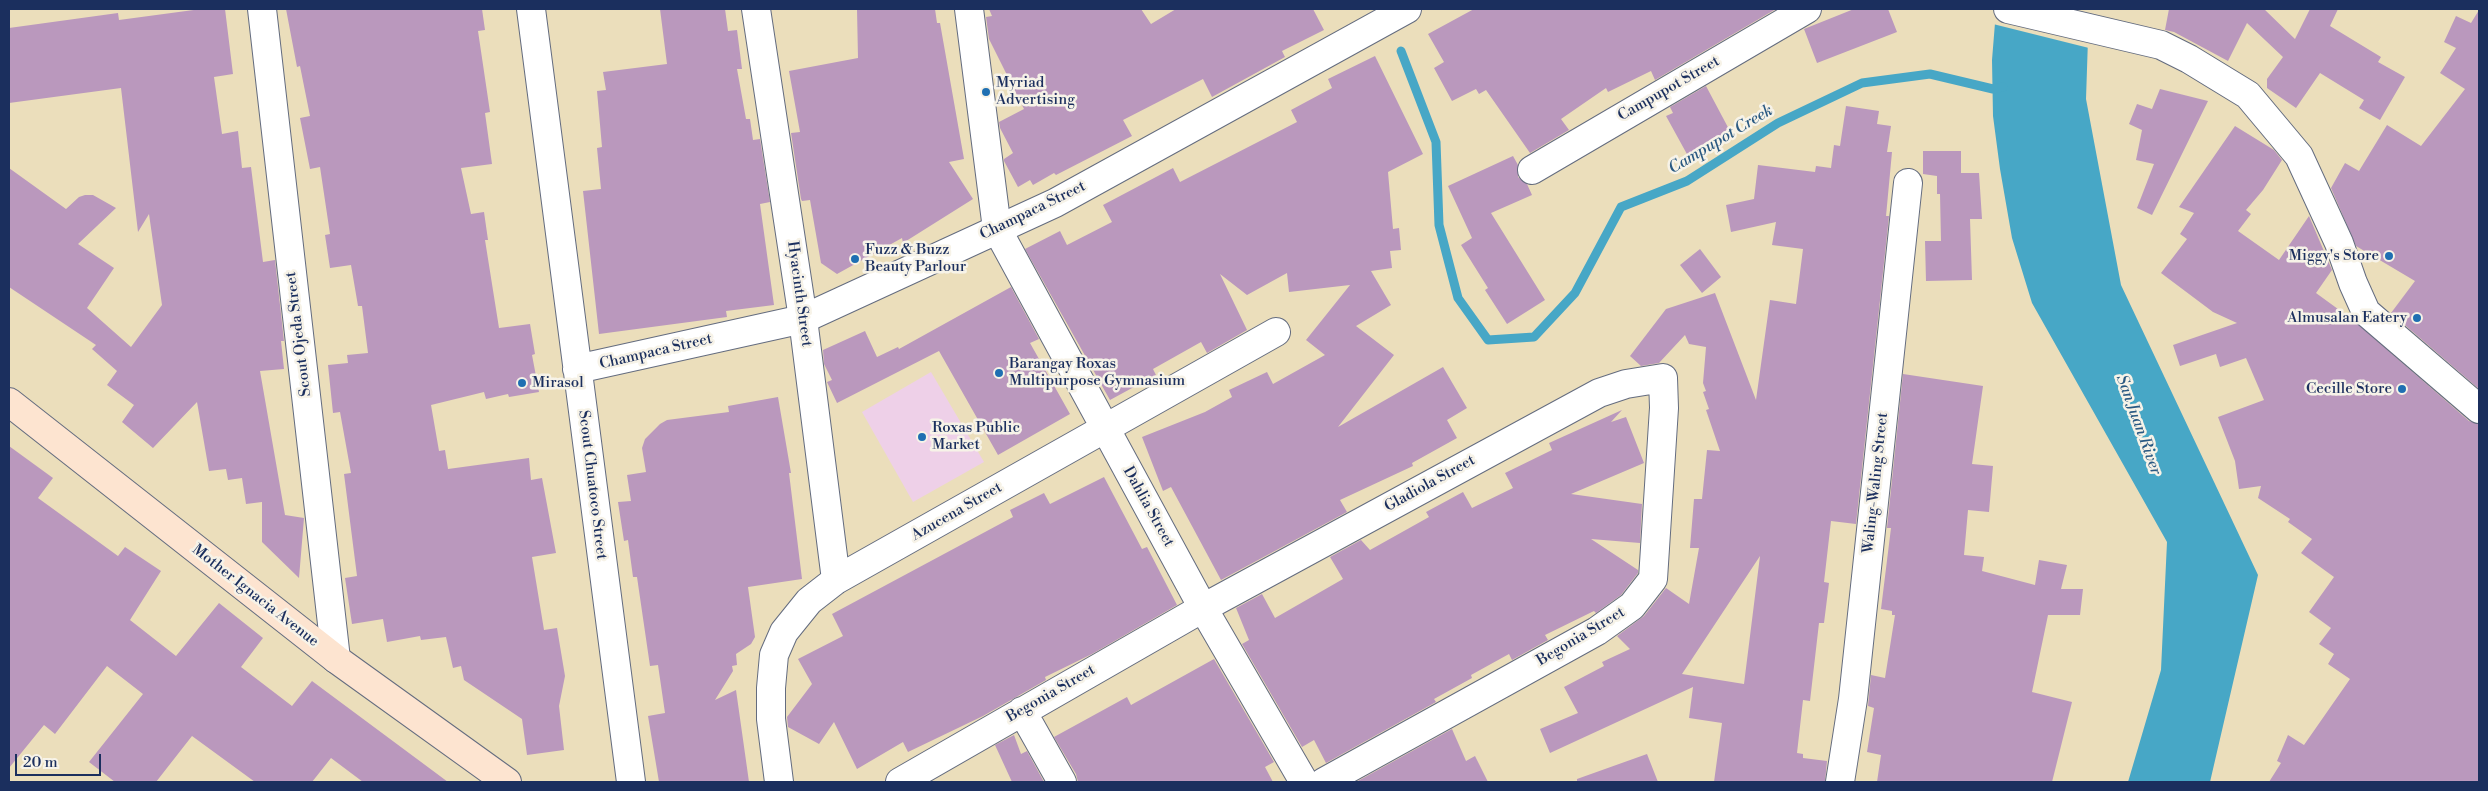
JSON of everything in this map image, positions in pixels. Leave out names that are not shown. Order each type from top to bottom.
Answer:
[{"type":"main road","name":"Mother Ignacia Avenue","points":[[9,402],[336,659],[507,782]]},
{"type":"street","name":"Scout Ojeda Street","points":[[262,9],[336,659]]},
{"type":"street","name":"Scout Chuatoco Street","points":[[531,9],[631,782]]},
{"type":"street","name":"Hyacinth Street","points":[[756,9],[803,319],[836,580]]},
{"type":"street","points":[[968,9],[997,230]]},
{"type":"street","name":"Champaca Street","points":[[577,369],[803,319],[1055,203],[1407,9]]},
{"type":"street","name":"Campupot Street","points":[[1532,170],[1807,9]]},
{"type":"street","points":[[2008,9],[2161,46],[2189,59],[2248,95],[2299,156],[2339,243],[2366,312],[2479,409]]},
{"type":"street","name":"Waling-Waling Street","points":[[1840,782],[1853,699],[1908,183]]},
{"type":"street","name":"Dahlia Street","points":[[997,230],[1203,608],[1304,782]]},
{"type":"street","name":"Azucena Street","points":[[779,782],[772,719],[771,688],[774,655],[784,632],[809,601],[836,580],[1276,332]]},
{"type":"street","name":"Gladiola Street","points":[[1203,608],[1599,392],[1626,384],[1663,378]]},
{"type":"street","name":"Begonia Street","points":[[1324,782],[1598,630],[1632,606],[1653,579],[1664,408],[1663,378]]},
{"type":"street","name":"Begonia Street","points":[[900,782],[1203,608]]},
{"type":"street","points":[[1022,711],[1062,782]]},
{"type":"shaded area","name":"Roxas Public Market","points":[[931,372],[984,462],[913,502],[862,412]]},
{"type":"water","name":"San Juan River","points":[[2089,9],[2086,99],[2121,285],[2258,575],[2210,782],[2128,782],[2161,670],[2167,542],[2032,303],[2012,238],[2000,169],[1993,116],[1992,60],[1995,23]]},
{"type":"pier","points":[[1996,9],[2092,9],[2089,48],[1993,24]]},
{"type":"building","points":[[201,9],[225,9],[233,74],[214,77],[222,134],[238,131],[242,168],[251,167],[263,262],[275,260],[284,341],[281,341],[284,369],[260,371],[285,515],[304,518],[299,578],[262,542],[262,502],[246,504],[242,478],[228,480],[226,469],[209,471],[197,402],[153,448],[122,422],[134,405],[107,385],[117,371],[92,349],[96,345],[9,287],[9,168],[66,209],[79,197],[85,195],[93,195],[116,208],[78,244],[114,268],[87,308],[131,347],[162,305],[149,214],[138,232],[121,88],[9,103],[9,28],[118,13],[119,20]]},
{"type":"building","points":[[286,9],[482,9],[485,30],[478,31],[490,112],[485,113],[492,164],[461,168],[471,214],[484,212],[488,240],[485,240],[499,328],[530,324],[535,354],[532,355],[539,392],[509,397],[508,394],[486,399],[484,392],[431,405],[439,451],[445,450],[448,469],[529,458],[531,480],[542,478],[556,553],[532,557],[544,630],[557,628],[565,676],[559,706],[564,750],[527,755],[522,719],[464,680],[461,666],[453,668],[446,637],[421,640],[420,636],[387,642],[383,619],[352,624],[345,578],[357,576],[344,474],[351,473],[340,412],[333,413],[328,365],[348,363],[347,355],[368,353],[362,306],[358,306],[351,265],[330,268],[325,235],[330,234],[320,167],[310,169],[300,118],[310,116],[300,66],[297,67]]},
{"type":"building","points":[[660,9],[725,9],[728,31],[737,30],[742,69],[737,69],[746,119],[750,119],[753,140],[760,139],[770,202],[760,204],[774,305],[726,311],[727,317],[599,334],[583,191],[601,189],[597,148],[602,147],[597,91],[606,90],[603,72],[667,64]]},
{"type":"building","points":[[857,9],[935,9],[937,23],[940,23],[964,159],[949,162],[973,199],[903,243],[902,238],[837,274],[821,263],[810,200],[802,201],[801,199],[791,133],[800,132],[789,71],[858,58]]},
{"type":"building","points":[[989,9],[1141,9],[1151,24],[1176,9],[1313,9],[1324,30],[1282,51],[1285,57],[1212,97],[1203,79],[1123,120],[1132,136],[1056,175],[1054,173],[1033,185],[1030,180],[1018,187],[1004,161],[1013,153],[1000,128],[999,122],[1024,109],[989,39],[986,17],[992,16]]},
{"type":"building","points":[[1474,9],[1776,9],[1655,80],[1651,71],[1608,92],[1606,88],[1561,119],[1569,130],[1530,153],[1486,90],[1479,94],[1476,89],[1452,101],[1434,68],[1444,62],[1428,34]]},
{"type":"building","points":[[1854,9],[1888,9],[1897,32],[1817,63],[1804,29]]},
{"type":"building","points":[[2169,9],[2264,9],[2295,39],[2310,9],[2338,9],[2330,26],[2381,57],[2378,62],[2405,77],[2380,120],[2359,108],[2364,100],[2320,73],[2296,108],[2267,88],[2267,79],[2283,57],[2247,23],[2228,61],[2174,32],[2165,30]]},
{"type":"building","points":[[2479,10],[2479,389],[2391,313],[2415,281],[2356,246],[2331,188],[2345,163],[2359,171],[2387,125],[2421,146],[2465,89],[2440,73],[2456,48],[2444,42],[2456,16],[2471,23]]},
{"type":"building","points":[[1375,56],[1423,154],[1388,172],[1393,229],[1399,228],[1401,250],[1390,251],[1392,268],[1371,271],[1391,305],[1356,326],[1394,355],[1338,427],[1443,367],[1467,408],[1447,420],[1457,438],[1412,463],[1413,466],[1340,500],[1347,512],[1221,580],[1171,487],[1163,491],[1142,437],[1205,412],[1232,397],[1229,390],[1267,372],[1273,384],[1325,355],[1306,340],[1350,285],[1289,292],[1287,273],[1247,295],[1220,274],[1247,330],[1207,353],[1201,342],[1153,369],[1156,375],[1110,400],[1025,249],[1060,231],[1067,245],[1112,222],[1103,205],[1173,168],[1180,182],[1297,122],[1291,110],[1332,88],[1328,79]]},
{"type":"building","points":[[1706,86],[1731,133],[1688,156],[1666,116],[1673,113],[1670,107]]},
{"type":"building","points":[[2160,89],[2208,101],[2152,215],[2137,208],[2154,164],[2136,160],[2142,130],[2129,124],[2137,104],[2152,109]]},
{"type":"building","points":[[1846,106],[1879,111],[1877,124],[1891,126],[1887,152],[1892,152],[1886,216],[1889,216],[1856,524],[1831,521],[1824,582],[1829,583],[1824,623],[1819,623],[1810,701],[1803,700],[1797,753],[1803,754],[1803,758],[1827,761],[1825,782],[1714,782],[1722,723],[1689,718],[1693,687],[1550,753],[1540,729],[1578,713],[1564,687],[1604,666],[1602,662],[1630,649],[1617,636],[1644,616],[1666,588],[1689,604],[1699,548],[1690,548],[1694,499],[1702,499],[1707,450],[1720,451],[1706,410],[1709,409],[1703,392],[1706,391],[1703,383],[1706,347],[1689,344],[1685,335],[1659,363],[1641,366],[1630,356],[1666,309],[1715,293],[1756,400],[1770,300],[1796,304],[1803,249],[1772,245],[1776,222],[1731,232],[1726,205],[1754,199],[1758,165],[1815,172],[1816,166],[1831,168],[1834,145],[1840,146]],"holes":[[[1760,556],[1744,684],[1682,674]]]},
{"type":"building","points":[[2235,126],[2274,150],[2282,160],[2263,190],[2246,210],[2251,214],[2238,231],[2279,260],[2309,216],[2332,270],[2316,293],[2353,320],[2469,421],[2479,424],[2479,782],[2269,782],[2281,763],[2277,761],[2288,735],[2304,745],[2350,679],[2328,664],[2334,654],[2319,644],[2331,628],[2309,612],[2334,577],[2301,553],[2312,539],[2288,522],[2290,519],[2258,498],[2261,486],[2239,489],[2235,461],[2218,417],[2264,400],[2246,358],[2220,367],[2216,354],[2180,366],[2173,345],[2237,323],[2213,312],[2161,273],[2187,239],[2180,234],[2194,213],[2179,207]]},
{"type":"building","points":[[1923,151],[1961,151],[1961,173],[1979,173],[1982,219],[1970,219],[1972,280],[1926,281],[1925,241],[1941,241],[1940,194],[1937,194],[1937,176],[1923,174]]},
{"type":"building","points":[[1513,156],[1518,165],[1518,177],[1527,184],[1532,195],[1491,213],[1545,300],[1507,324],[1485,290],[1488,288],[1461,245],[1472,238],[1448,186]]},
{"type":"building","points":[[1700,249],[1721,277],[1702,293],[1680,265]]},
{"type":"building","name":"Barangay Roxas Multipurpose Gymnasium","points":[[1011,287],[1039,339],[1030,343],[1070,414],[998,455],[939,351],[837,403],[827,382],[832,380],[824,364],[823,350],[865,331],[877,357],[898,347],[899,349]]},
{"type":"building","points":[[1903,374],[1983,386],[1972,464],[1993,466],[1989,512],[1968,510],[1964,555],[1984,557],[1982,571],[2035,585],[2039,560],[2067,565],[2061,589],[2083,589],[2080,615],[2048,615],[2032,692],[2072,702],[2052,782],[1877,782],[1881,755],[1867,752],[1874,708],[1868,706],[1871,675],[1885,678],[1895,615],[1892,615],[1892,611],[1881,609],[1891,528],[1887,528]]},
{"type":"building","points":[[778,397],[791,473],[789,473],[802,579],[748,587],[755,637],[751,644],[736,654],[737,665],[732,666],[733,671],[715,700],[736,690],[749,782],[659,782],[648,716],[665,713],[658,665],[650,666],[637,577],[633,577],[628,540],[624,541],[618,502],[631,501],[627,475],[646,472],[642,448],[645,439],[660,424],[667,420],[729,412],[728,406]]},
{"type":"building","points":[[1622,410],[1611,422],[1626,417],[1644,463],[1571,494],[1642,504],[1640,543],[1591,539],[1638,570],[1638,573],[1621,595],[1596,613],[1594,611],[1545,635],[1548,640],[1512,660],[1509,654],[1471,675],[1472,678],[1434,699],[1436,702],[1326,763],[1314,740],[1302,747],[1242,644],[1249,640],[1236,608],[1262,594],[1275,618],[1343,579],[1330,557],[1361,540],[1370,550],[1429,517],[1426,512],[1463,492],[1472,508],[1513,488],[1505,473],[1552,450],[1549,443]]},
{"type":"building","points":[[9,446],[53,478],[38,498],[118,556],[125,547],[161,571],[130,620],[176,656],[219,603],[263,638],[241,667],[292,706],[312,681],[448,782],[363,782],[331,758],[312,782],[255,782],[192,736],[156,782],[115,782],[89,762],[143,694],[107,666],[55,734],[44,725],[9,768]]},
{"type":"building","points":[[1104,477],[1142,549],[1147,547],[1177,605],[1092,654],[1045,677],[1046,680],[983,716],[908,752],[903,742],[857,769],[834,722],[819,744],[788,727],[787,717],[812,684],[798,659],[843,636],[832,614],[1013,517],[1010,510],[1044,493],[1050,504]]},
{"type":"building","points":[[1214,659],[1274,762],[1265,767],[1273,782],[1078,782],[1076,774],[1054,737],[1127,697],[1131,705]]},
{"type":"building","points":[[1452,729],[1466,761],[1475,756],[1488,782],[1356,782]]},
{"type":"building","points":[[1014,735],[1021,754],[1027,751],[1044,782],[1012,782],[995,745]]},
{"type":"building","points":[[1647,754],[1658,782],[1577,782],[1577,779]]},
{"type":"waterway","name":"Campupot Creek","points":[[1401,51],[1436,142],[1439,225],[1458,298],[1488,340],[1534,337],[1575,293],[1621,207],[1687,181],[1778,123],[1862,83],[1930,74],[1993,89],[2003,87]]},
{"type":"place","name":"Myriad Advertising","points":[[986,92]]},
{"type":"place","name":"Miggy's Store","points":[[2389,256]]},
{"type":"place","name":"Fuzz & Buzz Beauty Parlour","points":[[855,259]]},
{"type":"place","name":"Almusalan Eatery","points":[[2417,318]]},
{"type":"place","name":"Barangay Roxas Multipurpose Gymnasium","points":[[999,373]]},
{"type":"place","name":"Mirasol","points":[[522,383]]},
{"type":"place","name":"Cecille Store","points":[[2402,389]]},
{"type":"place","name":"Roxas Public Market","points":[[922,437]]}]
